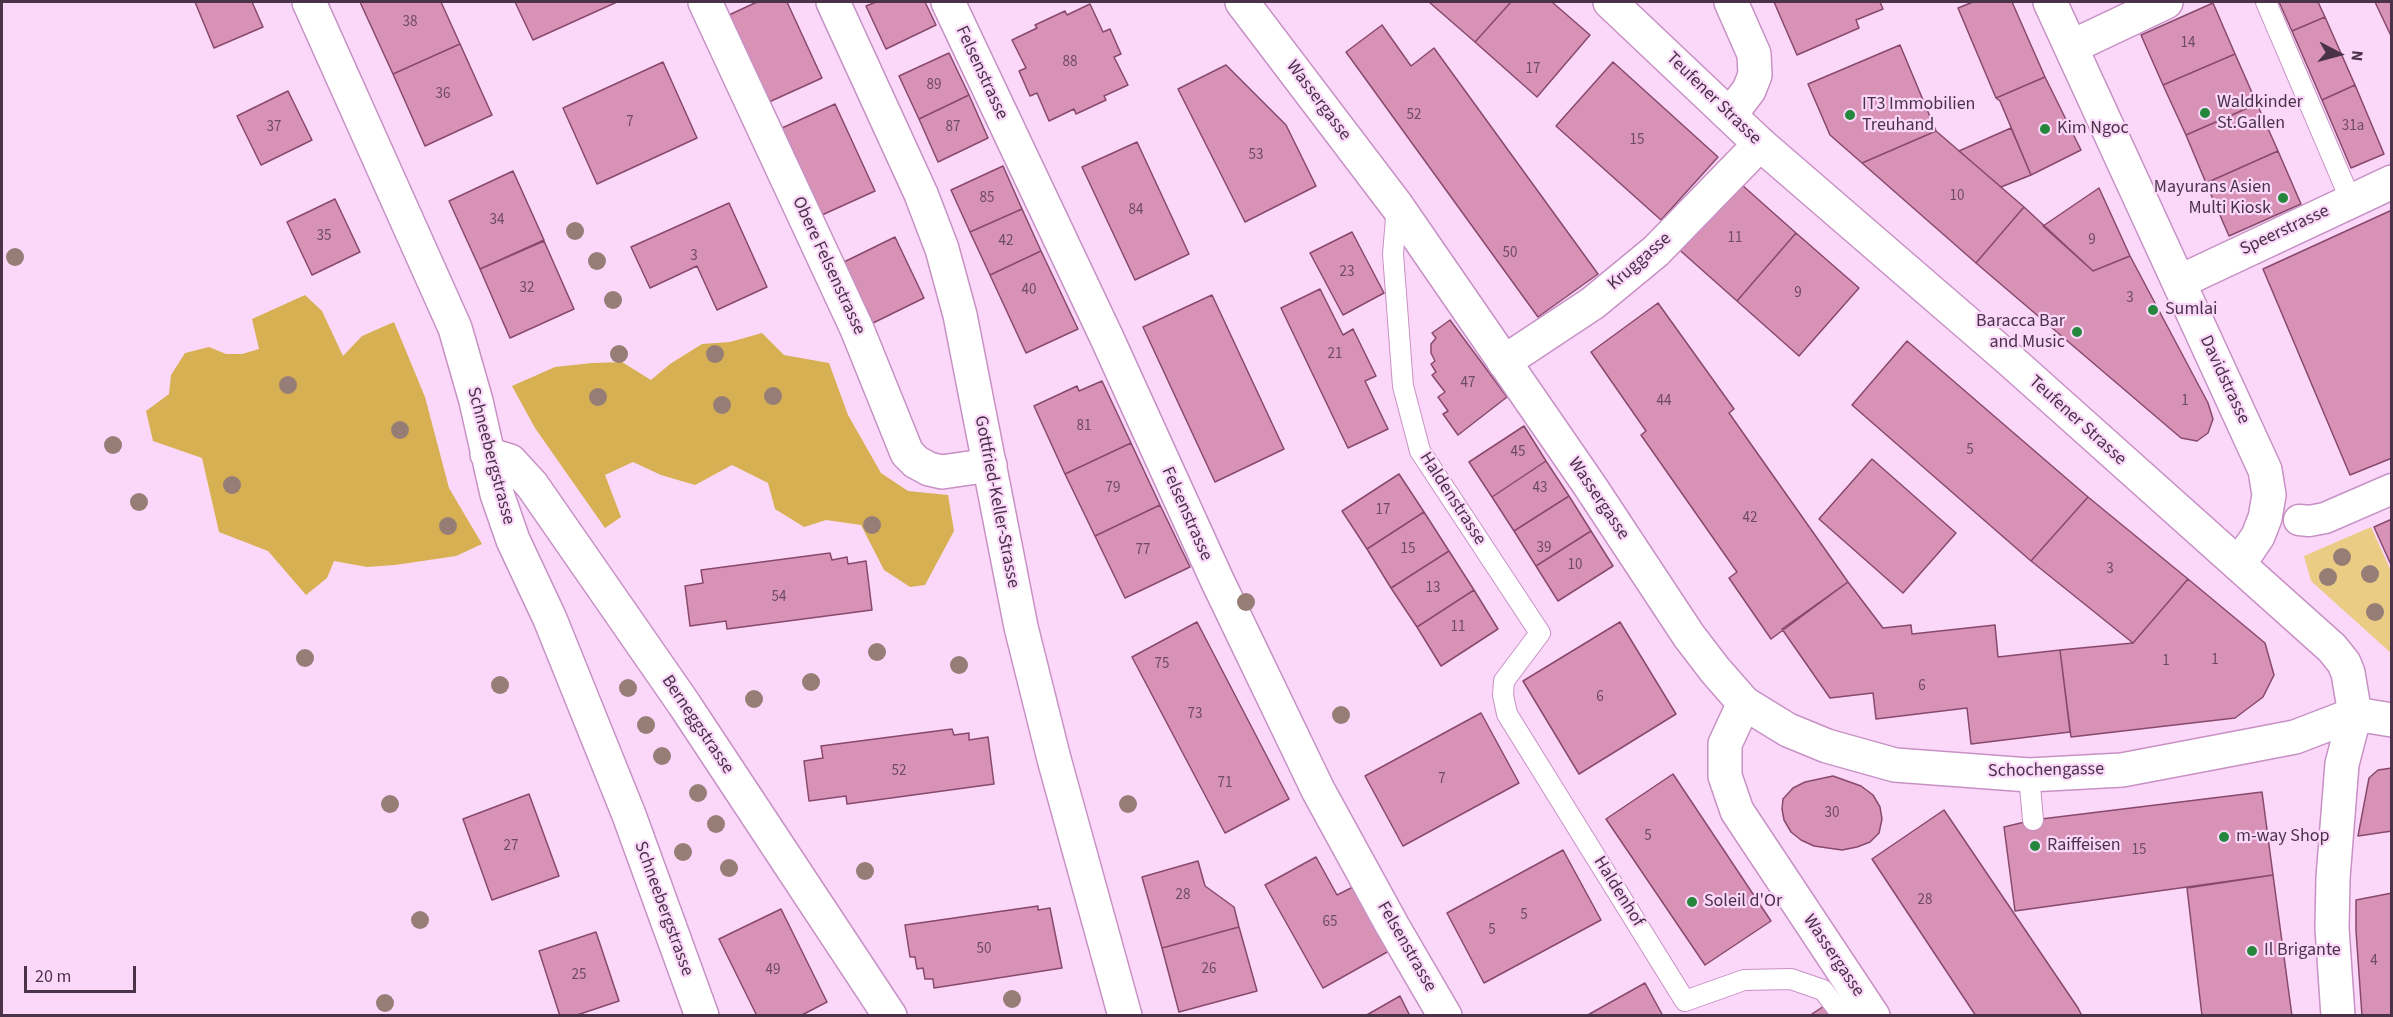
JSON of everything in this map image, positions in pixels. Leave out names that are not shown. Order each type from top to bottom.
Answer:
[{"type":"street","name":"Schneebergstrasse","points":[[309,2],[455,328],[477,401],[497,494],[513,540],[550,619],[629,815],[702,1016]]},
{"type":"street","name":"Obere Felsenstrasse","points":[[705,2],[857,328],[907,453],[928,469],[942,472],[990,465]]},
{"type":"street","name":"Gottfried-Keller-Strasse","points":[[833,2],[921,194],[942,249],[960,315],[1021,627],[1054,759],[1125,1016]]},
{"type":"street","name":"Felsenstrasse","points":[[948,2],[1106,336],[1217,580],[1318,790],[1392,926],[1446,1016]]},
{"type":"street","name":"Wassergasse","points":[[1242,2],[1397,206],[1590,486],[1689,636],[1744,703],[1725,744],[1725,776],[1737,811],[1873,1016]]},
{"type":"street","name":"Teufener Strasse","points":[[1610,2],[1760,144],[2010,360],[2338,655],[2348,674],[2355,714]]},
{"type":"street","points":[[1730,116],[1749,90],[1755,75],[1754,54],[1731,2]]},
{"type":"street","name":"Davidstrasse","points":[[2050,2],[2267,478],[2269,502],[2262,528],[2239,564]]},
{"type":"street","points":[[2071,47],[2166,2]]},
{"type":"street","name":"Kruggasse","points":[[1504,362],[1593,303],[1656,251],[1760,144]]},
{"type":"street","name":"Speerstrasse","points":[[2179,282],[2391,182]]},
{"type":"street","name":"Berneggstrasse","points":[[487,454],[510,461],[532,485],[684,704],[890,1016]]},
{"type":"street","points":[[2300,520],[2325,518],[2391,489]]},
{"type":"street","name":"Schochengasse","points":[[1744,703],[1788,730],[1827,746],[1894,765],[2029,775],[2122,770],[2222,752],[2295,737],[2355,714]]},
{"type":"street","points":[[2338,1016],[2332,928],[2333,878],[2342,764],[2355,714],[2391,720]]},
{"type":"lane","points":[[2266,2],[2351,201]]},
{"type":"lane","name":"Haldenstrasse","points":[[1397,206],[1394,254],[1403,386],[1420,451],[1540,633]]},
{"type":"lane","name":"Haldenhof","points":[[1540,633],[1504,681],[1503,695],[1507,714],[1685,1001],[1744,980],[1791,979],[1823,990],[1843,1016]]},
{"type":"lane","points":[[2029,775],[2033,820]]},
{"type":"shaded area","points":[[305,295],[322,311],[343,356],[362,336],[394,322],[425,397],[449,488],[482,544],[456,556],[395,565],[367,567],[334,561],[327,578],[306,595],[268,551],[219,532],[202,458],[153,441],[146,411],[169,394],[171,375],[185,353],[209,347],[226,354],[242,354],[259,349],[252,319]]},
{"type":"shaded area","points":[[762,333],[784,355],[829,363],[848,415],[881,473],[908,491],[948,495],[954,531],[925,585],[910,587],[884,570],[861,525],[826,520],[804,527],[775,509],[768,483],[732,465],[695,485],[661,475],[633,462],[605,475],[621,517],[605,528],[535,428],[512,386],[555,367],[592,363],[622,362],[651,380],[670,364],[702,344],[730,342]]},
{"type":"shaded area","points":[[2371,527],[2391,571],[2391,653],[2311,581],[2304,556]]},
{"type":"building","points":[[195,2],[252,2],[263,27],[214,48]]},
{"type":"building","points":[[360,2],[441,2],[460,44],[393,74]]},
{"type":"building","points":[[515,2],[617,2],[533,40]]},
{"type":"building","points":[[757,2],[787,2],[822,78],[769,102],[729,15]]},
{"type":"building","points":[[876,2],[925,2],[936,25],[886,49],[866,6]]},
{"type":"building","points":[[1429,2],[1511,2],[1475,42]]},
{"type":"building","points":[[1511,2],[1552,2],[1590,35],[1537,97],[1475,42]]},
{"type":"building","points":[[1774,2],[1880,2],[1883,9],[1856,20],[1859,28],[1797,55]]},
{"type":"building","points":[[1973,2],[2012,2],[2045,77],[1996,98],[1958,8]]},
{"type":"building","points":[[2279,2],[2318,2],[2325,17],[2292,31]]},
{"type":"building","points":[[2375,2],[2392,2],[2392,38]]},
{"type":"building","points":[[2213,3],[2235,54],[2163,85],[2141,35]]},
{"type":"building","points":[[1090,4],[1103,32],[1110,29],[1121,54],[1114,57],[1128,85],[1104,96],[1106,100],[1076,114],[1074,109],[1049,121],[1037,93],[1030,96],[1019,71],[1026,68],[1012,40],[1037,28],[1035,25],[1065,11],[1067,15]]},
{"type":"building","points":[[2325,17],[2355,85],[2322,100],[2292,31]]},
{"type":"building","points":[[1382,25],[1411,66],[1434,48],[1598,274],[1538,317],[1346,52]]},
{"type":"building","points":[[460,44],[492,115],[425,146],[393,74]]},
{"type":"building","points":[[1900,45],[1936,131],[1862,163],[1830,135],[1808,84]]},
{"type":"building","points":[[949,53],[969,95],[919,119],[899,76]]},
{"type":"building","points":[[2235,54],[2257,104],[2186,135],[2163,85]]},
{"type":"building","points":[[663,62],[697,138],[597,184],[563,108]]},
{"type":"building","points":[[1613,62],[1718,157],[1661,220],[1556,126]]},
{"type":"building","points":[[1226,65],[1286,125],[1316,186],[1245,222],[1178,89]]},
{"type":"building","points":[[2045,77],[2081,150],[2031,175],[2000,101],[1996,98]]},
{"type":"building","points":[[2355,85],[2384,154],[2351,168],[2322,100]]},
{"type":"building","points":[[288,91],[312,140],[261,165],[237,116]]},
{"type":"building","points":[[969,95],[988,138],[938,162],[919,119]]},
{"type":"building","points":[[835,104],[875,191],[822,215],[782,128]]},
{"type":"building","points":[[2257,104],[2278,151],[2206,183],[2186,135]]},
{"type":"building","points":[[2011,128],[2031,175],[2001,187],[1959,151]]},
{"type":"building","points":[[1936,131],[2024,207],[1976,263],[1862,163]]},
{"type":"building","points":[[1137,142],[1189,254],[1135,280],[1082,167]]},
{"type":"building","points":[[2278,151],[2301,204],[2229,236],[2206,183]]},
{"type":"building","points":[[1003,166],[1022,209],[970,232],[951,190]]},
{"type":"building","points":[[513,171],[544,240],[480,269],[449,201]]},
{"type":"building","points":[[1733,177],[1796,233],[1737,301],[1674,245]]},
{"type":"building","points":[[2099,188],[2130,256],[2093,271],[2043,226]]},
{"type":"building","points":[[335,199],[360,252],[312,275],[287,222]]},
{"type":"building","points":[[729,203],[767,287],[717,310],[697,266],[650,288],[631,247]]},
{"type":"building","points":[[2024,207],[2093,271],[2130,256],[2208,403],[2213,419],[2208,433],[2197,441],[2181,438],[1976,263]]},
{"type":"building","points":[[1022,209],[1041,251],[990,275],[970,232]]},
{"type":"building","points":[[2392,210],[2392,458],[2350,475],[2263,269]]},
{"type":"building","points":[[1352,232],[1384,293],[1343,315],[1310,253]]},
{"type":"building","points":[[1796,233],[1859,288],[1799,356],[1737,301]]},
{"type":"building","points":[[895,237],[924,298],[873,323],[844,262]]},
{"type":"building","points":[[544,241],[574,309],[510,338],[480,269]]},
{"type":"building","points":[[1041,251],[1078,329],[1026,353],[990,275]]},
{"type":"building","points":[[1320,289],[1343,335],[1353,329],[1376,376],[1365,381],[1388,429],[1348,448],[1281,308]]},
{"type":"building","points":[[1212,295],[1284,449],[1215,482],[1143,327]]},
{"type":"building","points":[[1658,303],[1734,409],[1729,413],[1848,582],[1771,639],[1729,578],[1737,572],[1641,435],[1646,431],[1591,352]]},
{"type":"building","points":[[1450,320],[1507,397],[1458,435],[1443,414],[1448,411],[1438,397],[1445,392],[1432,375],[1436,372],[1431,364],[1435,361],[1431,353],[1431,344],[1436,338],[1432,333]]},
{"type":"building","points":[[1907,341],[2088,497],[2031,561],[1852,405]]},
{"type":"building","points":[[1102,381],[1131,443],[1065,474],[1034,406],[1077,386],[1079,391]]},
{"type":"building","points":[[1524,426],[1546,461],[1492,497],[1469,462]]},
{"type":"building","points":[[1131,443],[1160,505],[1095,536],[1065,474]]},
{"type":"building","points":[[1872,459],[1956,533],[1903,593],[1819,519]]},
{"type":"building","points":[[1546,461],[1569,496],[1514,531],[1492,497]]},
{"type":"building","points":[[1399,474],[1424,512],[1367,549],[1342,511]]},
{"type":"building","points":[[1569,496],[1591,531],[1536,566],[1514,531]]},
{"type":"building","points":[[2088,497],[2188,579],[2133,643],[2031,561]]},
{"type":"building","points":[[1160,505],[1190,567],[1125,598],[1095,536]]},
{"type":"building","points":[[1424,512],[1449,551],[1391,588],[1367,549]]},
{"type":"building","points":[[2392,519],[2392,567],[2374,527]]},
{"type":"building","points":[[1591,531],[1613,566],[1558,601],[1536,566]]},
{"type":"building","points":[[1449,551],[1474,590],[1417,627],[1391,588]]},
{"type":"building","points":[[830,553],[832,560],[847,557],[848,564],[866,561],[872,610],[727,629],[726,621],[690,626],[685,586],[703,583],[701,570]]},
{"type":"building","points":[[2188,579],[2265,643],[2274,675],[2263,697],[2235,718],[2071,737],[2060,650],[2133,643]]},
{"type":"building","points":[[1848,582],[1883,628],[1911,625],[1912,634],[1995,625],[1998,657],[2060,650],[2070,732],[1971,744],[1967,708],[1876,719],[1873,693],[1830,698],[1782,629]]},
{"type":"building","points":[[1474,590],[1498,629],[1441,666],[1417,627]]},
{"type":"building","points":[[1197,622],[1289,799],[1225,833],[1132,657]]},
{"type":"building","points":[[1620,622],[1676,714],[1579,774],[1523,681]]},
{"type":"building","points":[[1481,713],[1519,783],[1403,846],[1365,776]]},
{"type":"building","points":[[952,729],[954,735],[969,733],[969,740],[988,737],[994,784],[847,804],[846,796],[809,801],[804,761],[823,758],[821,746]]},
{"type":"building","points":[[2392,768],[2392,831],[2358,836],[2369,778],[2378,770]]},
{"type":"building","points":[[1673,774],[1771,921],[1705,965],[1606,819]]},
{"type":"building","points":[[1833,776],[1861,786],[1873,795],[1880,807],[1882,819],[1879,833],[1870,842],[1842,850],[1814,846],[1791,832],[1784,820],[1783,799],[1793,788],[1805,782]]},
{"type":"building","points":[[2262,792],[2273,875],[2015,911],[2004,827],[2033,820]]},
{"type":"building","points":[[529,794],[559,876],[492,900],[463,819]]},
{"type":"building","points":[[1944,810],[2082,1016],[1976,1016],[1872,859]]},
{"type":"building","points":[[1563,850],[1601,920],[1484,983],[1447,913]]},
{"type":"building","points":[[1316,857],[1337,895],[1353,887],[1389,951],[1323,988],[1265,885]]},
{"type":"building","points":[[1198,861],[1205,886],[1234,907],[1239,927],[1162,948],[1142,877]]},
{"type":"building","points":[[2273,875],[2292,1016],[2202,1016],[2187,888]]},
{"type":"building","points":[[2392,893],[2392,1016],[2362,1016],[2356,900]]},
{"type":"building","points":[[1038,906],[1038,910],[1050,908],[1062,968],[934,988],[933,979],[925,979],[923,968],[917,969],[915,957],[910,957],[905,925]]},
{"type":"building","points":[[781,909],[827,1002],[800,1016],[757,1016],[719,939]]},
{"type":"building","points":[[1239,927],[1257,991],[1179,1012],[1162,948]]},
{"type":"building","points":[[596,932],[619,1001],[574,1016],[560,1016],[539,951]]},
{"type":"building","points":[[1645,983],[1663,1016],[1586,1016]]},
{"type":"building","points":[[1400,996],[1410,1016],[1365,1016]]},
{"type":"building","points":[[1830,1002],[1838,1016],[1809,1016]]},
{"type":"place","name":"Waldkinder St.Gallen","points":[[2205,113]]},
{"type":"place","name":"IT3 Immobilien Treuhand","points":[[1850,115]]},
{"type":"place","name":"Kim Ngoc","points":[[2045,129]]},
{"type":"place","name":"Mayurans Asien Multi Kiosk","points":[[2283,198]]},
{"type":"place","name":"Sumlai","points":[[2153,310]]},
{"type":"place","name":"Baracca Bar and Music","points":[[2077,332]]},
{"type":"place","name":"m-way Shop","points":[[2224,837]]},
{"type":"place","name":"Raiffeisen","points":[[2035,846]]},
{"type":"place","name":"Soleil d'Or","points":[[1692,902]]},
{"type":"place","name":"Il Brigante","points":[[2252,951]]}]
